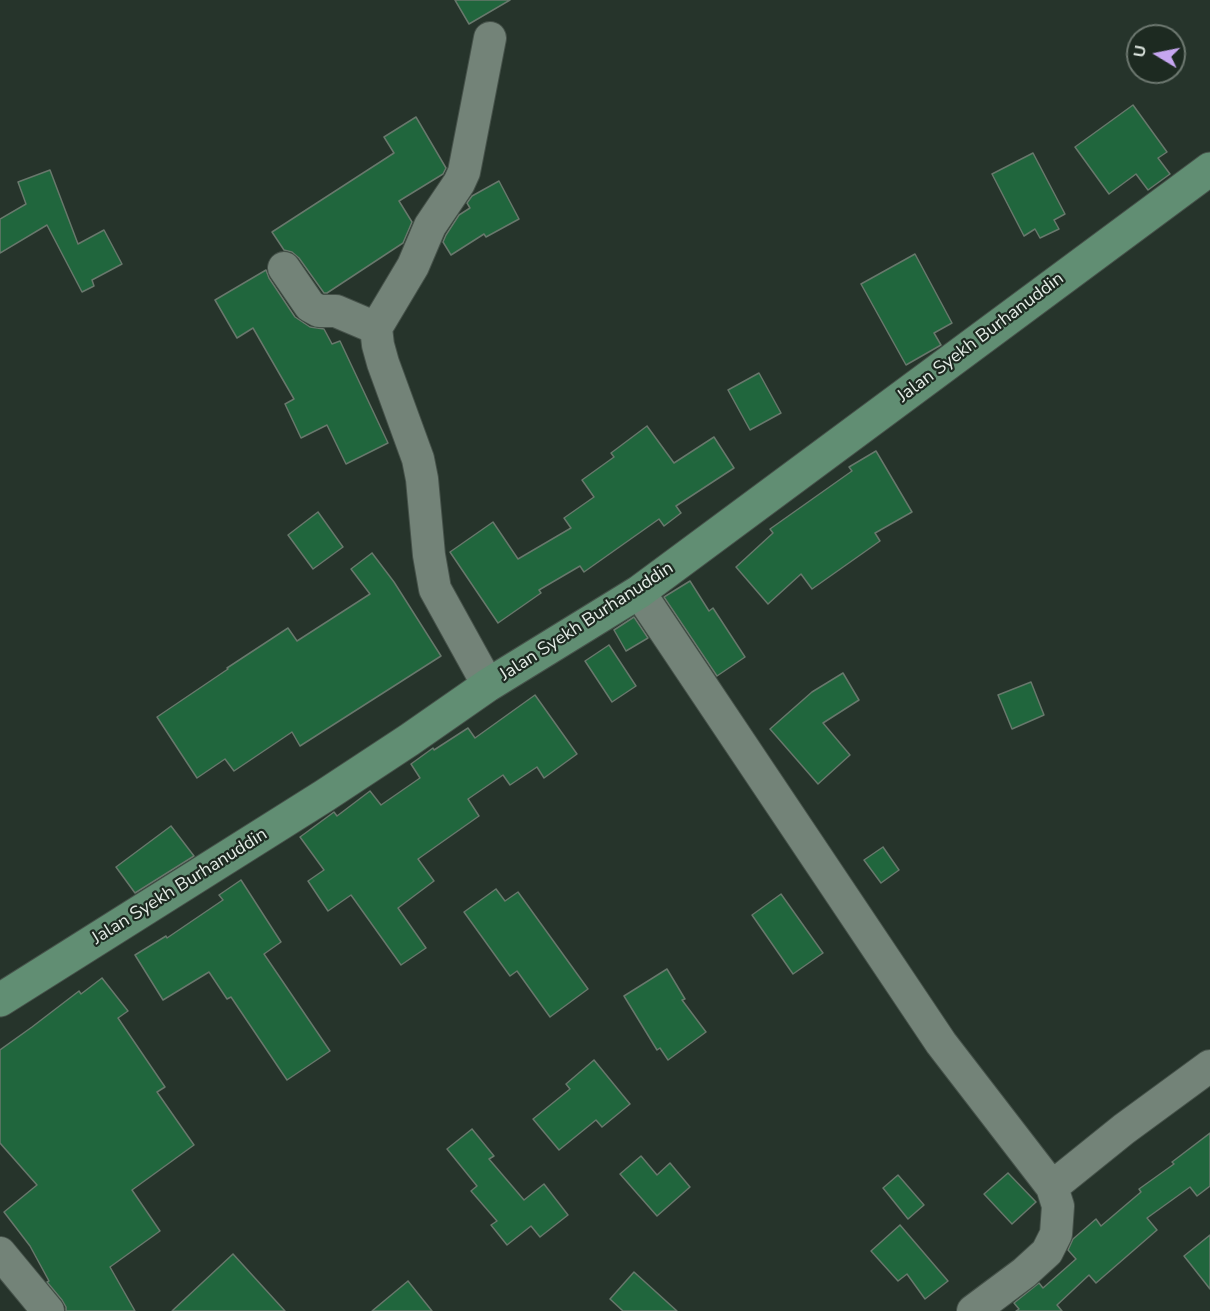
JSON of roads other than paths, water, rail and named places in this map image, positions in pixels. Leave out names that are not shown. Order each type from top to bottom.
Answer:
[{"type":"main road","name":"Jalan Syekh Burhanuddin","points":[[0,1000],[324,796],[488,685],[639,592],[1210,170]]},
{"type":"street","points":[[488,685],[435,589],[418,459],[383,363],[376,328],[414,266],[430,226],[459,183],[465,165],[490,38]]},
{"type":"street","points":[[284,268],[310,306],[319,311],[336,311],[376,328]]},
{"type":"street","points":[[639,592],[941,1043],[1052,1187],[1058,1206],[1056,1234],[1047,1252],[973,1311]]},
{"type":"street","points":[[1052,1187],[1124,1129],[1210,1066]]},
{"type":"street","points":[[0,1253],[48,1311]]}]
